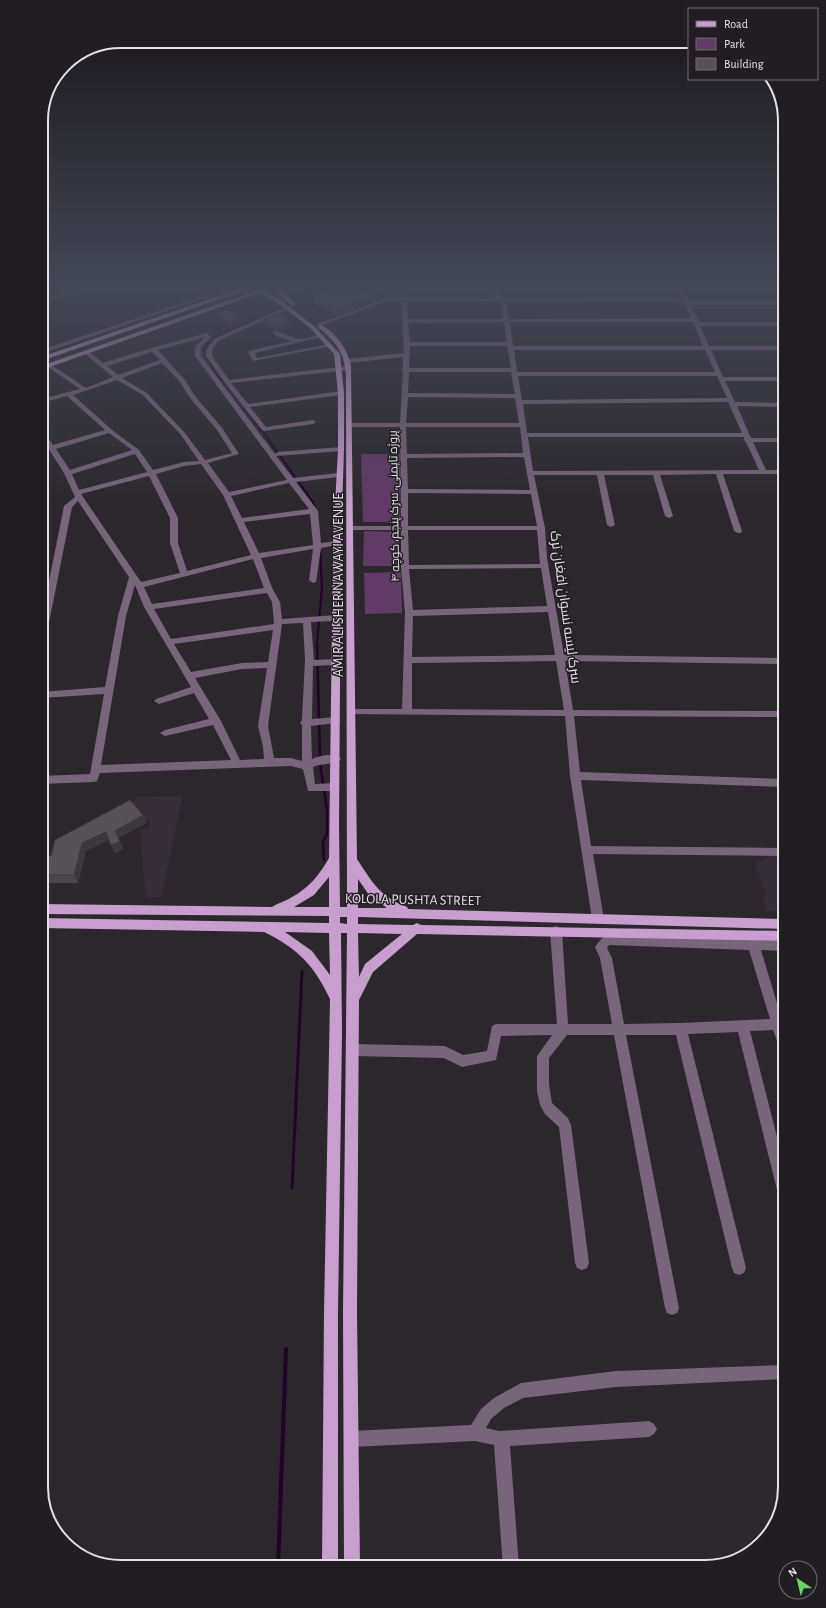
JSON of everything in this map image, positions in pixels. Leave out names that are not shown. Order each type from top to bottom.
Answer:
[{"type":"main road","points":[[48,365],[68,358]]},
{"type":"main road","points":[[330,1560],[331,1313],[336,1000],[334,859],[336,618],[338,475],[341,449],[341,393],[345,366],[340,358]]},
{"type":"main road","name":"AMIR ALI SHER NAWAYI AVENUE","points":[[346,358],[350,425],[352,712],[353,1050],[350,1312],[352,1560]]},
{"type":"main road","points":[[352,858],[361,877],[374,894],[394,907],[417,914]]},
{"type":"main road","points":[[266,912],[291,904],[314,889],[326,874],[334,859]]},
{"type":"main road","name":"KOLOLA PUSHTA STREET","points":[[48,909],[352,912],[778,924]]},
{"type":"main road","points":[[48,923],[417,928],[778,936]]},
{"type":"main road","points":[[263,926],[287,938],[313,959],[326,977],[336,1000]]},
{"type":"main road","points":[[353,999],[369,968],[417,928]]},
{"type":"street","points":[[93,358],[118,378],[145,394],[165,413],[205,462],[227,495],[238,521],[256,556],[269,590],[276,602],[278,624],[273,665],[266,692],[263,726],[268,747],[269,762]]},
{"type":"street","points":[[102,365],[124,358]]},
{"type":"street","points":[[199,358],[295,480],[314,511],[319,546],[313,580]]},
{"type":"street","points":[[210,358],[264,429],[313,422]]},
{"type":"street","points":[[254,358],[255,360],[265,358]]},
{"type":"street","points":[[228,382],[345,366],[388,358]]},
{"type":"street","name":"پروژه تایمنی، سرک پنجم، کوچه ۴","points":[[405,358],[403,456],[405,491],[405,566],[409,613],[407,712]]},
{"type":"street","name":"سرک لیسه نسوان افغان‌ ترک","points":[[513,358],[533,492],[541,528],[545,566],[559,658],[569,712],[575,776],[598,919]]},
{"type":"street","points":[[712,358],[763,472]]},
{"type":"street","points":[[48,399],[85,390],[164,360],[183,381],[192,397],[235,450],[236,454],[205,462],[184,464],[78,495],[68,506],[48,607]]},
{"type":"street","points":[[48,368],[85,390]]},
{"type":"street","points":[[404,370],[778,379]]},
{"type":"street","points":[[247,406],[341,393]]},
{"type":"street","points":[[68,394],[137,451],[152,474],[174,518],[174,543],[184,574]]},
{"type":"street","points":[[404,395],[519,399],[731,402],[778,405]]},
{"type":"street","points":[[350,425],[523,425]]},
{"type":"street","points":[[51,448],[110,430]]},
{"type":"street","points":[[525,435],[746,437],[778,439]]},
{"type":"street","points":[[48,444],[68,473],[78,495],[133,577],[140,585],[148,607],[216,721],[238,764]]},
{"type":"street","points":[[278,454],[341,449]]},
{"type":"street","points":[[68,473],[137,451]]},
{"type":"street","points":[[403,456],[528,455]]},
{"type":"street","points":[[530,473],[778,472]]},
{"type":"street","points":[[600,473],[611,525]]},
{"type":"street","points":[[656,473],[669,516]]},
{"type":"street","points":[[719,473],[738,530]]},
{"type":"street","points":[[227,495],[295,480],[338,475]]},
{"type":"street","points":[[405,491],[533,492]]},
{"type":"street","points":[[238,521],[314,511]]},
{"type":"street","points":[[350,528],[541,528]]},
{"type":"street","points":[[140,585],[256,556],[337,543]]},
{"type":"street","points":[[405,566],[545,566]]},
{"type":"street","points":[[48,780],[94,778],[97,769],[122,616],[133,577]]},
{"type":"street","points":[[148,607],[269,590]]},
{"type":"street","points":[[409,613],[552,609]]},
{"type":"street","points":[[169,642],[278,624],[336,618]]},
{"type":"street","points":[[307,621],[314,663],[306,723],[306,766],[314,787],[335,787]]},
{"type":"street","points":[[408,660],[559,658],[778,661]]},
{"type":"street","points":[[314,663],[336,662]]},
{"type":"street","points":[[188,676],[224,668],[273,665]]},
{"type":"street","points":[[159,701],[196,689]]},
{"type":"street","points":[[48,694],[109,690]]},
{"type":"street","points":[[352,712],[778,714]]},
{"type":"street","points":[[306,723],[336,720]]},
{"type":"street","points":[[165,733],[216,721]]},
{"type":"street","points":[[97,769],[269,762],[291,762],[306,766],[318,760],[336,759]]},
{"type":"street","points":[[575,776],[778,783]]},
{"type":"street","points":[[588,850],[778,852]]},
{"type":"street","points":[[556,931],[563,1031],[543,1056],[544,1090],[547,1108],[553,1115],[562,1120],[565,1125],[582,1263]]},
{"type":"street","points":[[672,1308],[620,1029],[606,958],[601,947],[606,941],[778,946]]},
{"type":"street","points":[[353,1050],[445,1052],[462,1061],[492,1056],[496,1030],[563,1031],[681,1029],[778,1024],[754,946]]},
{"type":"street","points":[[743,1027],[778,1166]]},
{"type":"street","points":[[681,1029],[739,1268]]},
{"type":"street","points":[[475,1433],[486,1414],[499,1403],[521,1391],[616,1379],[778,1372]]},
{"type":"street","points":[[352,1440],[475,1433],[499,1439],[649,1429]]},
{"type":"street","points":[[499,1439],[503,1448],[511,1560]]},
{"type":"shaded area","points":[[183,796],[161,897],[146,898],[140,829],[149,829],[150,820],[145,821],[133,806],[136,797]]},
{"type":"shaded area","points":[[778,856],[778,911],[766,911],[763,898],[767,897],[755,864],[768,857]]},
{"type":"green space","points":[[361,454],[400,454],[400,522],[363,522]]},
{"type":"green space","points":[[364,531],[400,532],[399,566],[363,566]]},
{"type":"green space","points":[[401,572],[402,613],[365,614],[364,573]]},
{"type":"building","points":[[130,800],[143,815],[115,831],[120,842],[111,845],[106,832],[82,843],[74,875],[48,875],[48,856],[51,856],[55,840]]},
{"type":"waterway","points":[[208,358],[213,369],[237,398]]},
{"type":"waterway","points":[[245,408],[271,443]]},
{"type":"waterway","points":[[270,442],[313,502],[315,509]]},
{"type":"waterway","points":[[317,644],[322,587],[320,551]]},
{"type":"waterway","points":[[317,644],[320,758]]},
{"type":"waterway","points":[[320,763],[327,810],[327,834],[323,842],[324,860]]},
{"type":"waterway","points":[[292,1188],[302,971]]},
{"type":"waterway","points":[[278,1560],[286,1349]]}]
